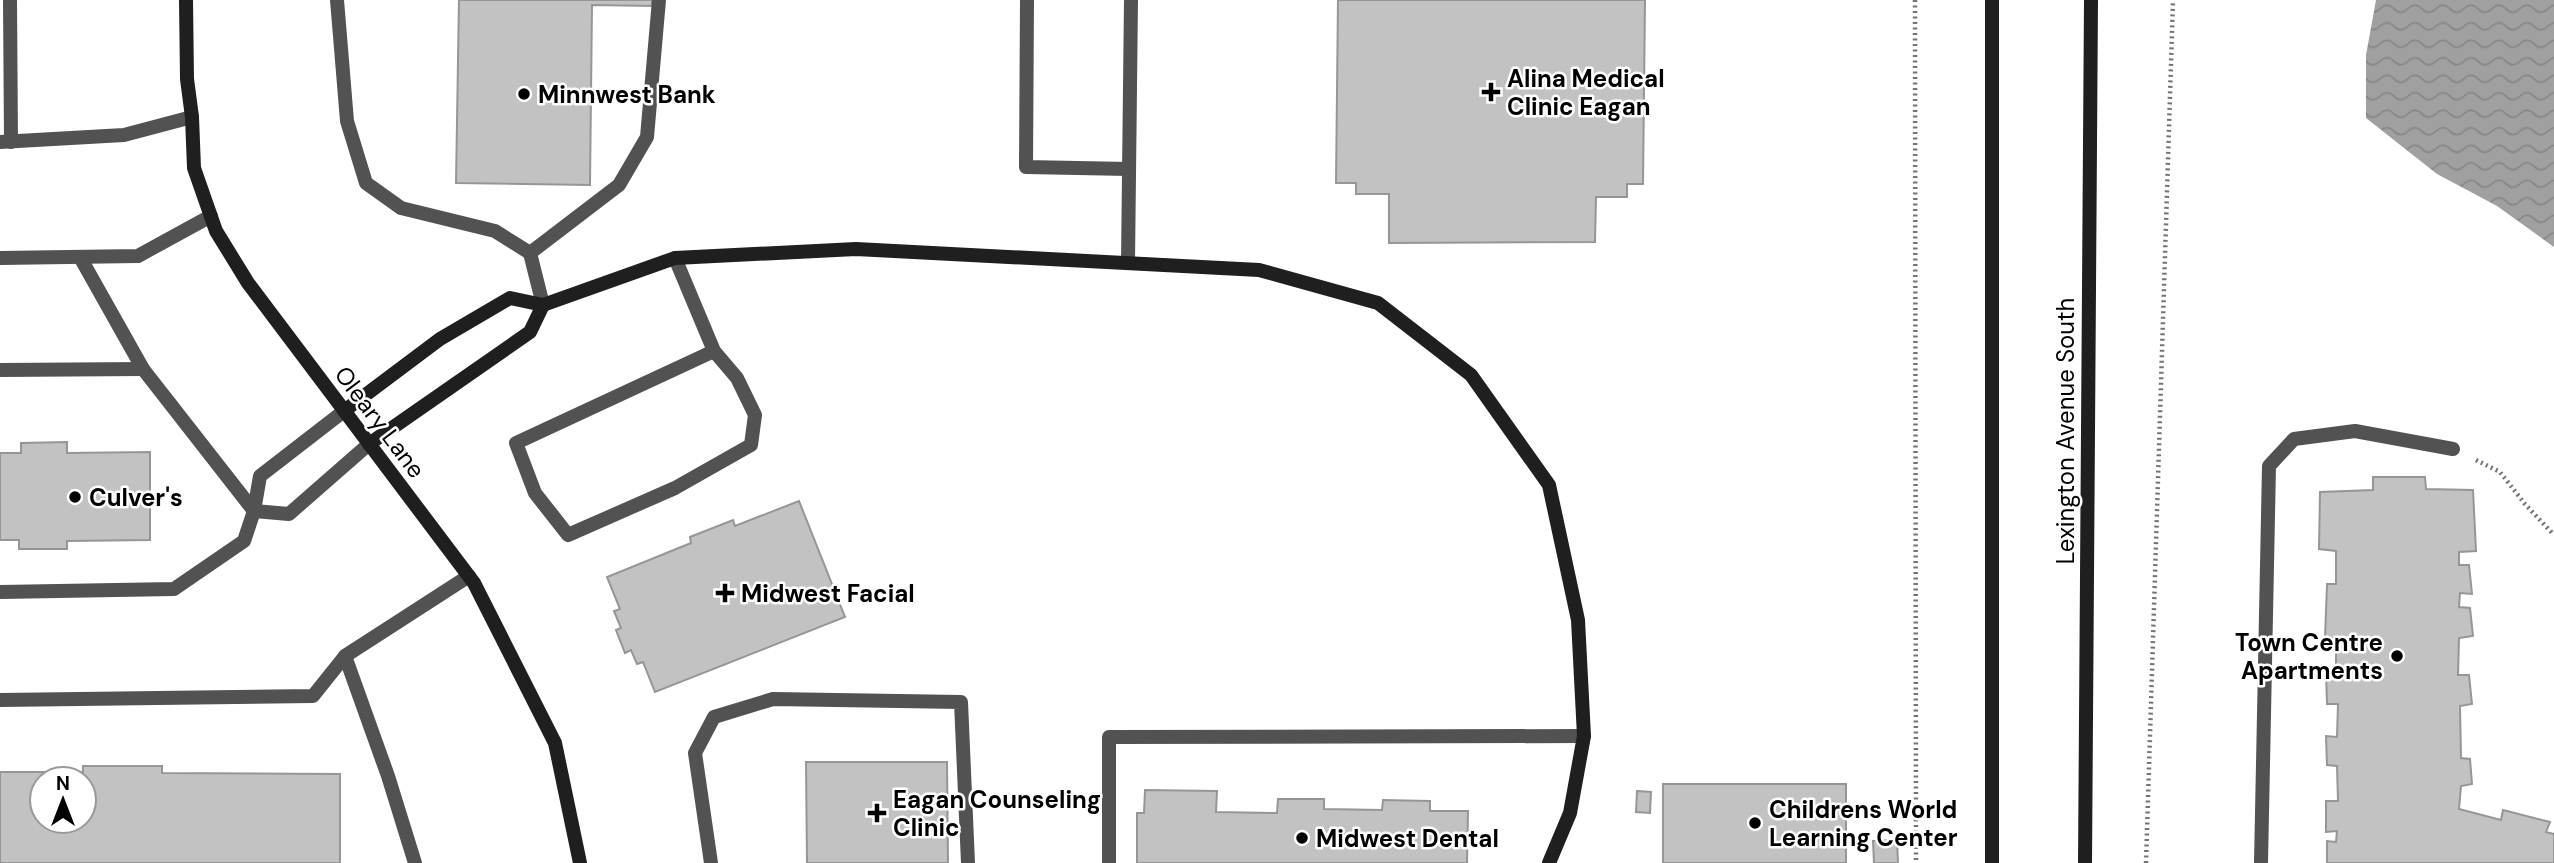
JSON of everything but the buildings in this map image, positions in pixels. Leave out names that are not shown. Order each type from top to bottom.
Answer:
[{"type":"street","name":"Oleary Lane","points":[[186,0],[187,79],[194,168],[216,231],[248,284],[469,576],[555,743],[580,863]]},
{"type":"street","points":[[1992,0],[1992,863]]},
{"type":"street","name":"Lexington Avenue South","points":[[2085,863],[2091,0]]},
{"type":"street","points":[[344,411],[440,339],[510,298],[543,305],[675,258],[856,248],[1259,270],[1378,303],[1471,374],[1549,485],[1578,620],[1584,736],[1570,813],[1549,863]]},
{"type":"street","points":[[369,444],[530,332],[543,305]]},
{"type":"lane","points":[[10,0],[5,22],[6,142],[124,135],[192,117]]},
{"type":"lane","points":[[337,0],[347,121],[366,183],[401,208],[495,231],[530,253],[543,305]]},
{"type":"lane","points":[[530,253],[619,185],[647,137],[659,0]]},
{"type":"lane","points":[[1027,0],[1026,167],[1129,169]]},
{"type":"lane","points":[[1128,262],[1131,0]]},
{"type":"lane","points":[[0,258],[138,256],[211,216]]},
{"type":"lane","points":[[80,257],[143,369],[254,511],[289,514],[369,444]]},
{"type":"lane","points":[[675,258],[715,351],[737,378],[755,415],[751,445],[676,488],[568,536],[535,493],[516,443],[715,351]]},
{"type":"lane","points":[[0,370],[143,369]]},
{"type":"lane","points":[[0,592],[174,589],[244,541],[254,511],[260,476],[344,411]]},
{"type":"lane","points":[[2261,863],[2269,466],[2294,439],[2355,431],[2453,449]]},
{"type":"lane","points":[[0,700],[313,696],[345,656],[469,576]]},
{"type":"lane","points":[[345,656],[388,776],[415,863]]},
{"type":"lane","points":[[711,863],[695,752],[713,717],[773,699],[961,702],[968,863]]},
{"type":"lane","points":[[1108,863],[1109,737],[1584,736]]},
{"type":"path","points":[[1915,0],[1916,863]]},
{"type":"path","points":[[2146,863],[2174,0]]},
{"type":"path","points":[[2453,449],[2500,472],[2525,505],[2554,535]]},
{"type":"water","points":[[2376,0],[2554,0],[2554,247],[2497,206],[2437,174],[2366,118],[2366,55]]},
{"type":"place","name":"Alina Medical Clinic Eagan","points":[[1491,92]]},
{"type":"place","name":"Minnwest Bank","points":[[524,94]]},
{"type":"place","name":"Culver's","points":[[75,497]]},
{"type":"place","name":"Midwest Facial","points":[[725,593]]},
{"type":"place","name":"Town Centre Apartments","points":[[2397,656]]},
{"type":"place","name":"Eagan Counseling Clinic","points":[[877,813]]},
{"type":"place","name":"Childrens World Learning Center","points":[[1755,823]]},
{"type":"place","name":"Midwest Dental","points":[[1302,838]]}]
